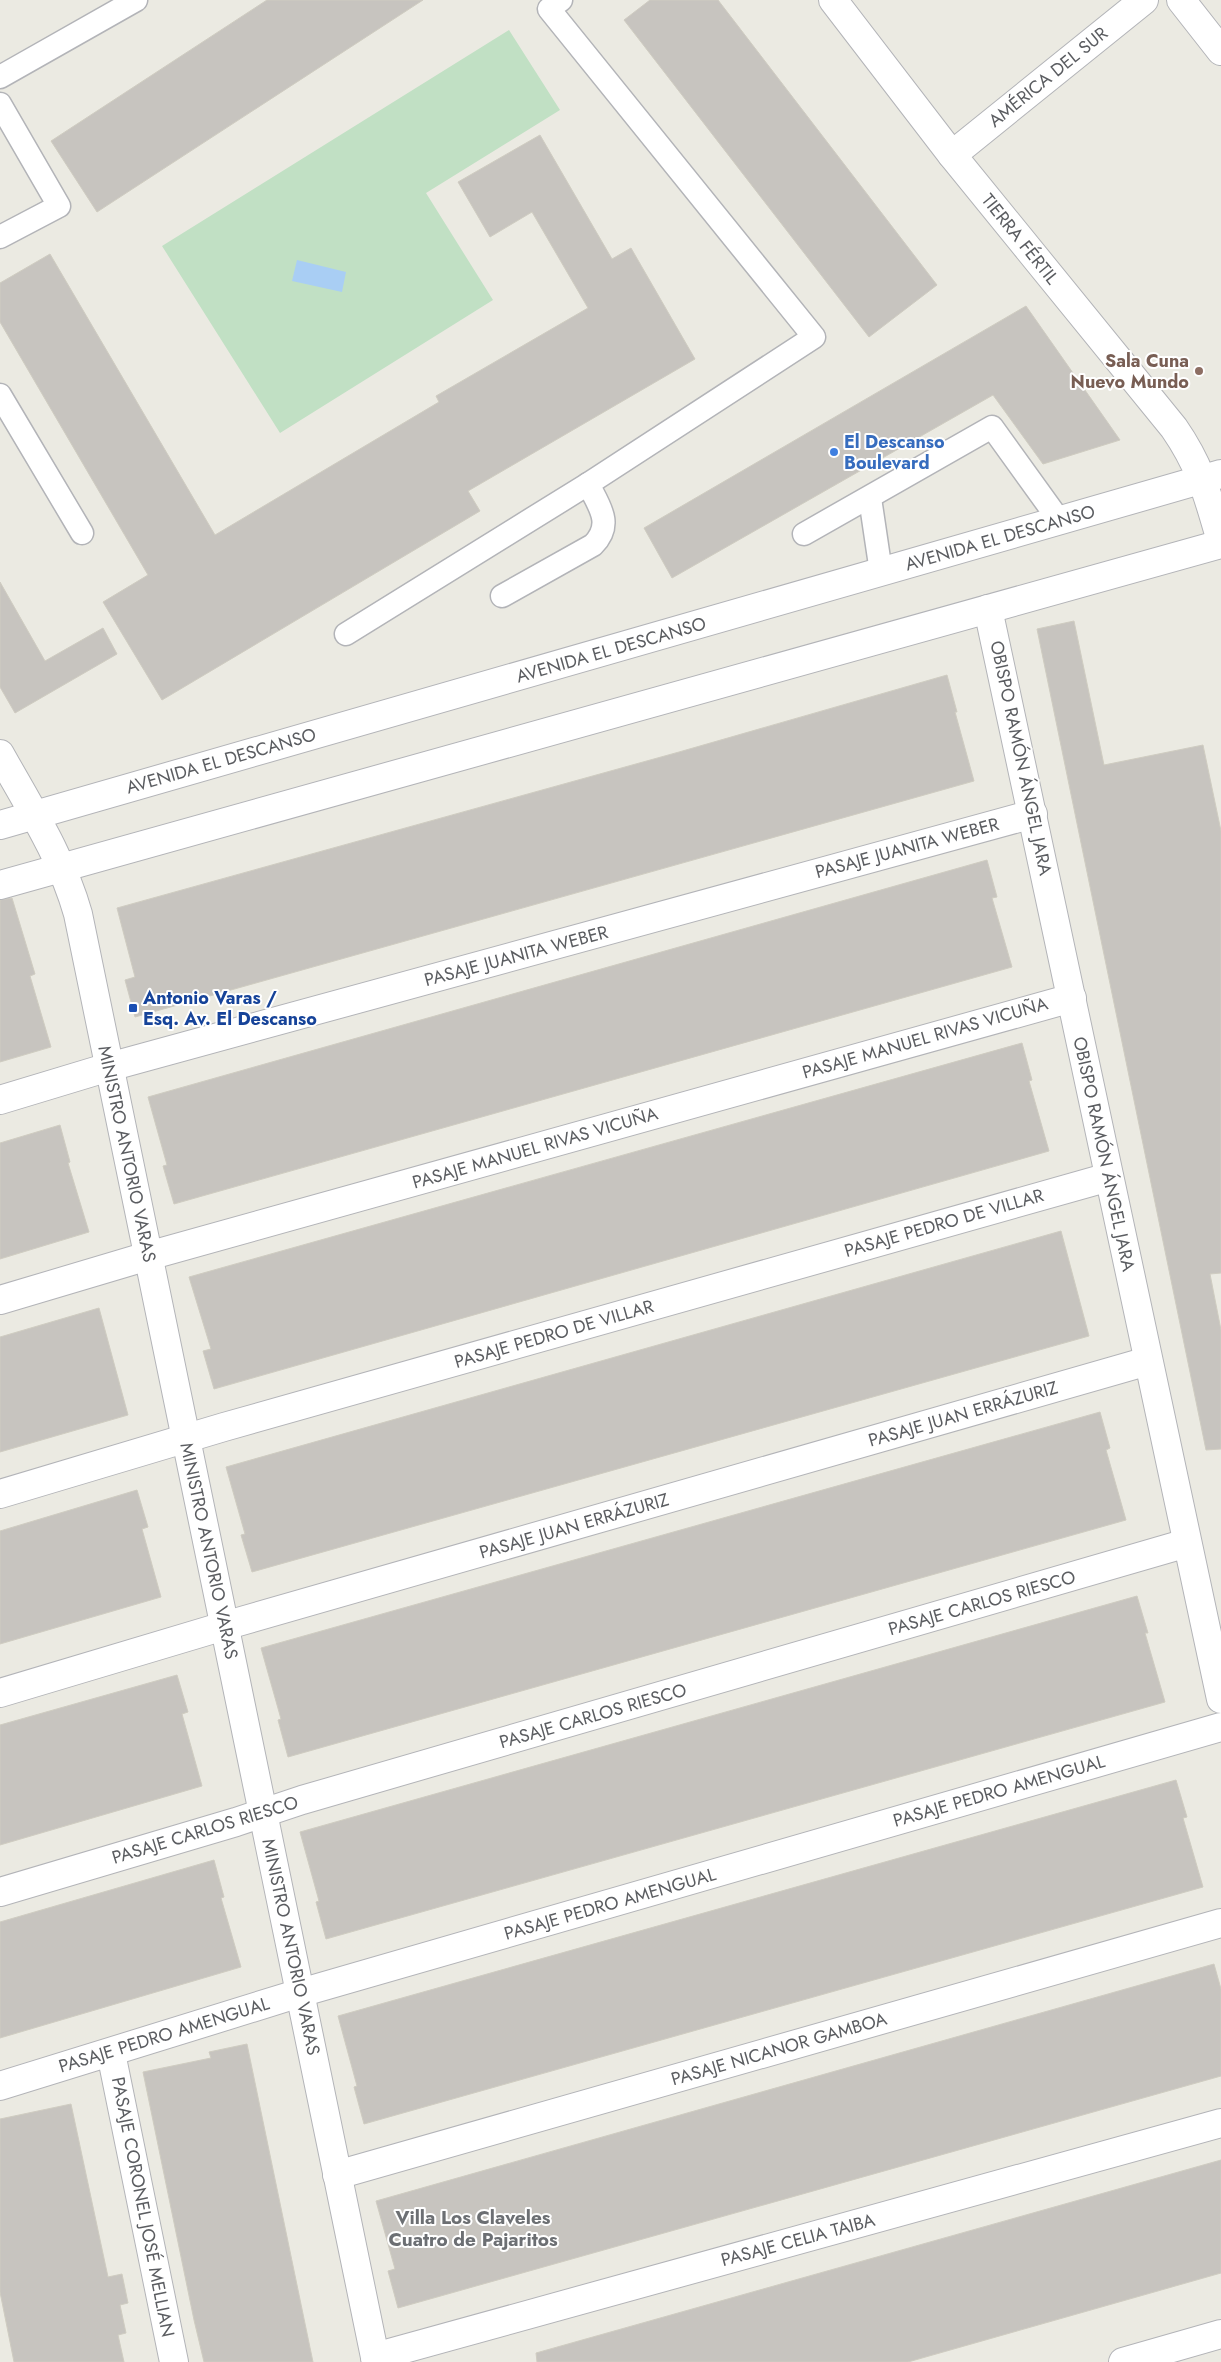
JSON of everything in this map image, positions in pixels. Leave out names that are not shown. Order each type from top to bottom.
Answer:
[{"type":"street","name":"TIERRA FÉRTIL","points":[[833,0],[952,155],[1212,477],[1221,542]]},
{"type":"street","name":"AMÉRICA DEL SUR","points":[[952,155],[1144,0]]},
{"type":"street","points":[[1181,0],[1221,51]]},
{"type":"street","name":"AVENIDA EL DESCANSO","points":[[0,824],[1212,477]]},
{"type":"street","points":[[0,885],[1221,542]]},
{"type":"street","name":"OBISPO RAMÓN ÁNGEL JARA","points":[[988,609],[1221,1699]]},
{"type":"street","name":"MINISTRO ANTORIO VARAS","points":[[0,754],[61,867],[71,890],[78,914],[376,2359]]},
{"type":"street","name":"PASAJE JUANITA WEBER","points":[[0,1100],[109,1067],[1033,814]]},
{"type":"street","name":"PASAJE MANUEL RIVAS VICUÑA","points":[[0,1300],[148,1256],[1072,998]]},
{"type":"street","name":"PASAJE PEDRO DE VILLAR","points":[[0,1494],[186,1438],[1109,1177]]},
{"type":"street","name":"PASAJE JUAN ERRÁZURIZ","points":[[0,1693],[224,1626],[1148,1361]]},
{"type":"street","name":"PASAJE CARLOS RIESCO","points":[[0,1892],[263,1814],[312,1797],[1187,1543]]},
{"type":"street","name":"PASAJE PEDRO AMENGUAL","points":[[0,2086],[300,1993],[1221,1727]]},
{"type":"street","name":"PASAJE NICANOR GAMBOA","points":[[337,2175],[1221,1923]]},
{"type":"street","name":"PASAJE CORONEL JOSÉ MELLIAN","points":[[111,2053],[174,2362]]},
{"type":"street","name":"PASAJE CELIA TAIBA","points":[[376,2359],[1221,2123]]},
{"type":"street","points":[[1137,2360],[1221,2334]]},
{"type":"lane","points":[[0,77],[136,0]]},
{"type":"lane","points":[[346,634],[588,484],[814,337],[550,3]]},
{"type":"lane","points":[[0,104],[59,206],[0,237]]},
{"type":"lane","points":[[0,395],[82,533]]},
{"type":"lane","points":[[804,534],[992,427],[1059,520]]},
{"type":"lane","points":[[502,596],[593,545],[601,537],[605,526],[601,511],[588,484]]},
{"type":"lane","points":[[870,498],[881,572]]},
{"type":"green space","points":[[509,30],[560,110],[426,193],[493,300],[280,433],[162,246]]},
{"type":"water","points":[[297,260],[346,272],[342,292],[292,281]]},
{"type":"building","points":[[267,0],[423,0],[97,212],[51,141]]},
{"type":"building","points":[[650,0],[718,0],[937,285],[869,337],[624,20]]},
{"type":"building","points":[[540,135],[612,259],[631,248],[695,359],[468,491],[480,511],[162,700],[103,602],[148,575],[0,322],[0,283],[50,254],[215,535],[439,402],[436,396],[588,308],[532,212],[490,237],[458,182]]},
{"type":"building","name":"El Descanso Boulevard","points":[[1026,306],[1120,440],[1043,464],[993,395],[672,578],[644,528]]},
{"type":"building","points":[[0,582],[45,661],[103,628],[117,654],[15,713],[0,687]]},
{"type":"building","points":[[1074,621],[1104,765],[1203,745],[1221,831],[1221,1273],[1210,1274],[1221,1330],[1221,1449],[1206,1450],[1037,629]]},
{"type":"building","points":[[947,675],[974,781],[135,1017],[125,980],[135,977],[117,908],[679,752]]},
{"type":"building","points":[[987,860],[997,897],[992,898],[1012,967],[174,1204],[163,1166],[167,1165],[148,1097]]},
{"type":"building","points":[[12,898],[35,974],[30,976],[51,1047],[0,1062],[0,900]]},
{"type":"building","points":[[1022,1043],[1032,1080],[1029,1081],[1049,1151],[214,1389],[203,1351],[211,1349],[189,1277]]},
{"type":"building","points":[[60,1125],[70,1162],[68,1163],[89,1232],[0,1259],[0,1143]]},
{"type":"building","points":[[1061,1231],[1089,1336],[252,1572],[241,1535],[245,1534],[226,1467]]},
{"type":"building","points":[[99,1308],[128,1415],[0,1452],[0,1337]]},
{"type":"building","points":[[1100,1412],[1110,1448],[1106,1450],[1126,1520],[288,1757],[278,1720],[281,1719],[261,1648]]},
{"type":"building","points":[[137,1490],[148,1527],[142,1529],[161,1597],[0,1644],[0,1531]]},
{"type":"building","points":[[1137,1596],[1148,1633],[1145,1633],[1165,1702],[326,1939],[316,1902],[319,1901],[300,1832]]},
{"type":"building","points":[[177,1675],[188,1712],[182,1714],[202,1786],[0,1845],[0,1725]]},
{"type":"building","points":[[1176,1780],[1187,1817],[1183,1818],[1203,1887],[364,2124],[354,2087],[357,2086],[338,2016]]},
{"type":"building","points":[[214,1860],[224,1897],[221,1898],[241,1967],[0,2038],[0,1922]]},
{"type":"building","points":[[1214,1964],[1221,1989],[1221,2076],[398,2308],[388,2271],[395,2269],[376,2201]]},
{"type":"building","points":[[247,2044],[313,2362],[204,2362],[194,2320],[143,2072],[211,2058],[209,2052]]},
{"type":"building","points":[[71,2104],[108,2277],[122,2274],[128,2303],[120,2305],[126,2333],[118,2335],[124,2362],[14,2362],[0,2292],[0,2119]]},
{"type":"building","points":[[1221,2160],[1221,2273],[908,2362],[537,2362],[536,2353]]},
{"type":"place","name":"Sala Cuna Nuevo Mundo","points":[[1199,371]]},
{"type":"place","name":"El Descanso Boulevard","points":[[834,452]]},
{"type":"place","name":"Antonio Varas / Esq. Av. El Descanso","points":[[133,1008]]},
{"type":"district","name":"Villa Los Claveles Cuatro de Pajaritos","points":[[473,2228]]}]
